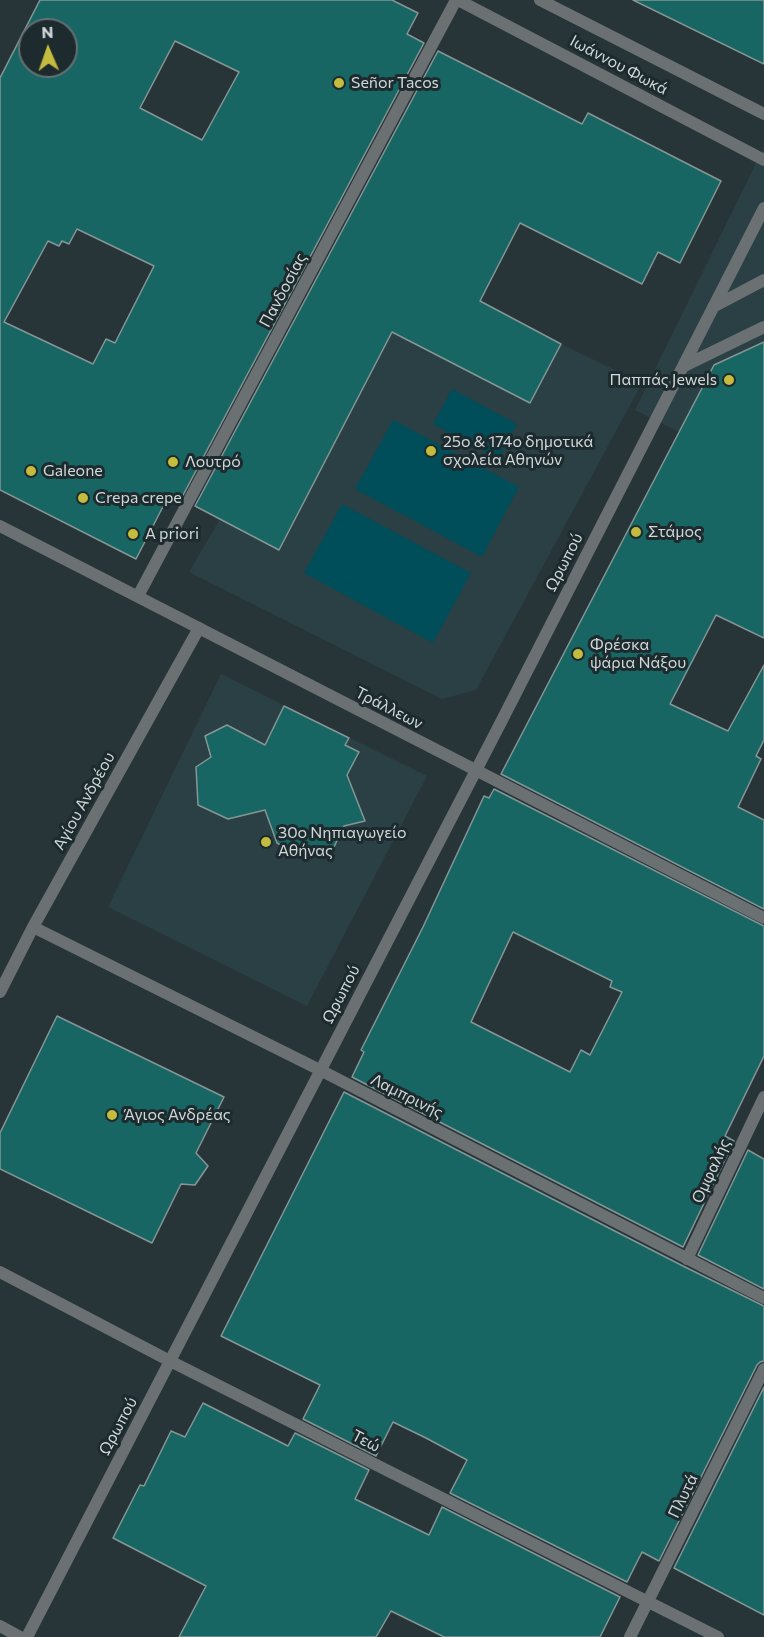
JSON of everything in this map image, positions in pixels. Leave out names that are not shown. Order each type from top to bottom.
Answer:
[{"type":"street","name":"Ιωάννου Φωκά","points":[[457,0],[764,160]]},
{"type":"street","name":"Πανδοσίας","points":[[138,596],[457,0]]},
{"type":"street","name":"Ιωάννου Φωκά","points":[[540,0],[764,114]]},
{"type":"street","name":"Ωρωπού","points":[[27,1637],[764,208]]},
{"type":"street","points":[[713,307],[764,280]]},
{"type":"street","points":[[684,366],[764,327]]},
{"type":"street","name":"Τράλλεων","points":[[0,525],[764,918]]},
{"type":"street","name":"Αγίου Ανδρέου","points":[[0,992],[33,927],[199,628]]},
{"type":"street","name":"Λαμπρινής","points":[[33,927],[320,1070],[764,1298]]},
{"type":"street","name":"Ομφαλής","points":[[687,1259],[764,1097]]},
{"type":"street","name":"Τεώ","points":[[0,1272],[170,1361],[718,1637]]},
{"type":"street","name":"Πλυτά","points":[[630,1637],[764,1369]]},
{"type":"street","points":[[0,1626],[20,1637]]},
{"type":"shaded area","points":[[764,147],[764,474],[635,410]]},
{"type":"shaded area","name":"25ο & 174ο δημοτικά σχολεία Αθηνών","points":[[367,245],[642,383],[476,690],[442,699],[189,572],[220,519]]},
{"type":"shaded area","points":[[452,389],[517,424],[498,459],[433,424]]},
{"type":"shaded area","points":[[393,420],[519,487],[482,557],[355,489]]},
{"type":"shaded area","points":[[342,504],[471,573],[433,643],[304,573]]},
{"type":"shaded area","name":"30ο Νηπιαγωγείο Αθήνας","points":[[221,674],[427,776],[307,1006],[108,907]]},
{"type":"building","points":[[40,0],[392,0],[418,13],[407,34],[424,43],[181,499],[170,493],[136,559],[0,490],[0,78],[18,43],[18,78],[78,78],[78,18],[31,18]],"holes":[[[175,41],[239,72],[202,140],[140,108]],[[77,229],[154,266],[115,343],[106,339],[93,364],[4,322],[48,241],[59,246],[62,241],[69,244]]]},
{"type":"building","points":[[633,0],[764,0],[764,64]]},
{"type":"building","points":[[438,51],[582,124],[588,113],[721,181],[680,263],[658,252],[642,284],[520,223],[480,301],[561,344],[530,403],[392,332],[279,550],[195,506]]},
{"type":"building","points":[[764,342],[764,638],[716,615],[670,704],[728,731],[764,665],[764,740],[756,756],[761,759],[738,807],[764,820],[764,909],[501,774],[714,365]]},
{"type":"building","points":[[284,706],[349,738],[345,745],[359,752],[347,775],[365,821],[344,826],[334,847],[305,858],[277,843],[265,810],[228,819],[198,805],[196,767],[211,757],[205,736],[227,725],[265,745]]},
{"type":"building","points":[[494,789],[764,926],[764,1056],[725,1136],[734,1141],[683,1247],[352,1077],[364,1052],[361,1050],[423,927],[484,796],[489,798]],"holes":[[[513,932],[612,981],[610,987],[622,992],[590,1055],[581,1050],[570,1072],[471,1022]]]},
{"type":"building","name":"Άγιος Ανδρέας","points":[[57,1016],[224,1097],[196,1153],[208,1166],[195,1185],[181,1184],[152,1243],[0,1169],[0,1133]]},
{"type":"building","points":[[344,1092],[764,1306],[764,1361],[757,1365],[659,1561],[642,1552],[627,1582],[450,1493],[467,1460],[426,1438],[393,1422],[376,1456],[303,1419],[320,1385],[221,1336]]},
{"type":"building","points":[[748,1150],[764,1159],[764,1289],[698,1255]]},
{"type":"building","points":[[764,1387],[764,1615],[674,1568]]},
{"type":"building","points":[[203,1403],[288,1446],[295,1433],[369,1470],[355,1499],[429,1535],[442,1507],[620,1597],[600,1637],[444,1637],[391,1611],[376,1637],[179,1637],[206,1586],[113,1538],[140,1485],[144,1486],[171,1431],[185,1437]]},
{"type":"place","name":"Señor Tacos","points":[[339,83]]},
{"type":"place","name":"Παππάς Jewels","points":[[729,380]]},
{"type":"place","name":"25ο & 174ο δημοτικά σχολεία Αθηνών","points":[[431,451]]},
{"type":"place","name":"Λουτρό","points":[[173,462]]},
{"type":"place","name":"Galeone","points":[[31,471]]},
{"type":"place","name":"Crepa crepe","points":[[83,498]]},
{"type":"place","name":"Στάμος","points":[[636,532]]},
{"type":"place","name":"A priori","points":[[133,534]]},
{"type":"place","name":"Φρέσκα ψάρια Νάξου","points":[[578,654]]},
{"type":"place","name":"30ο Νηπιαγωγείο Αθήνας","points":[[266,842]]},
{"type":"place","name":"Άγιος Ανδρέας","points":[[112,1115]]}]
